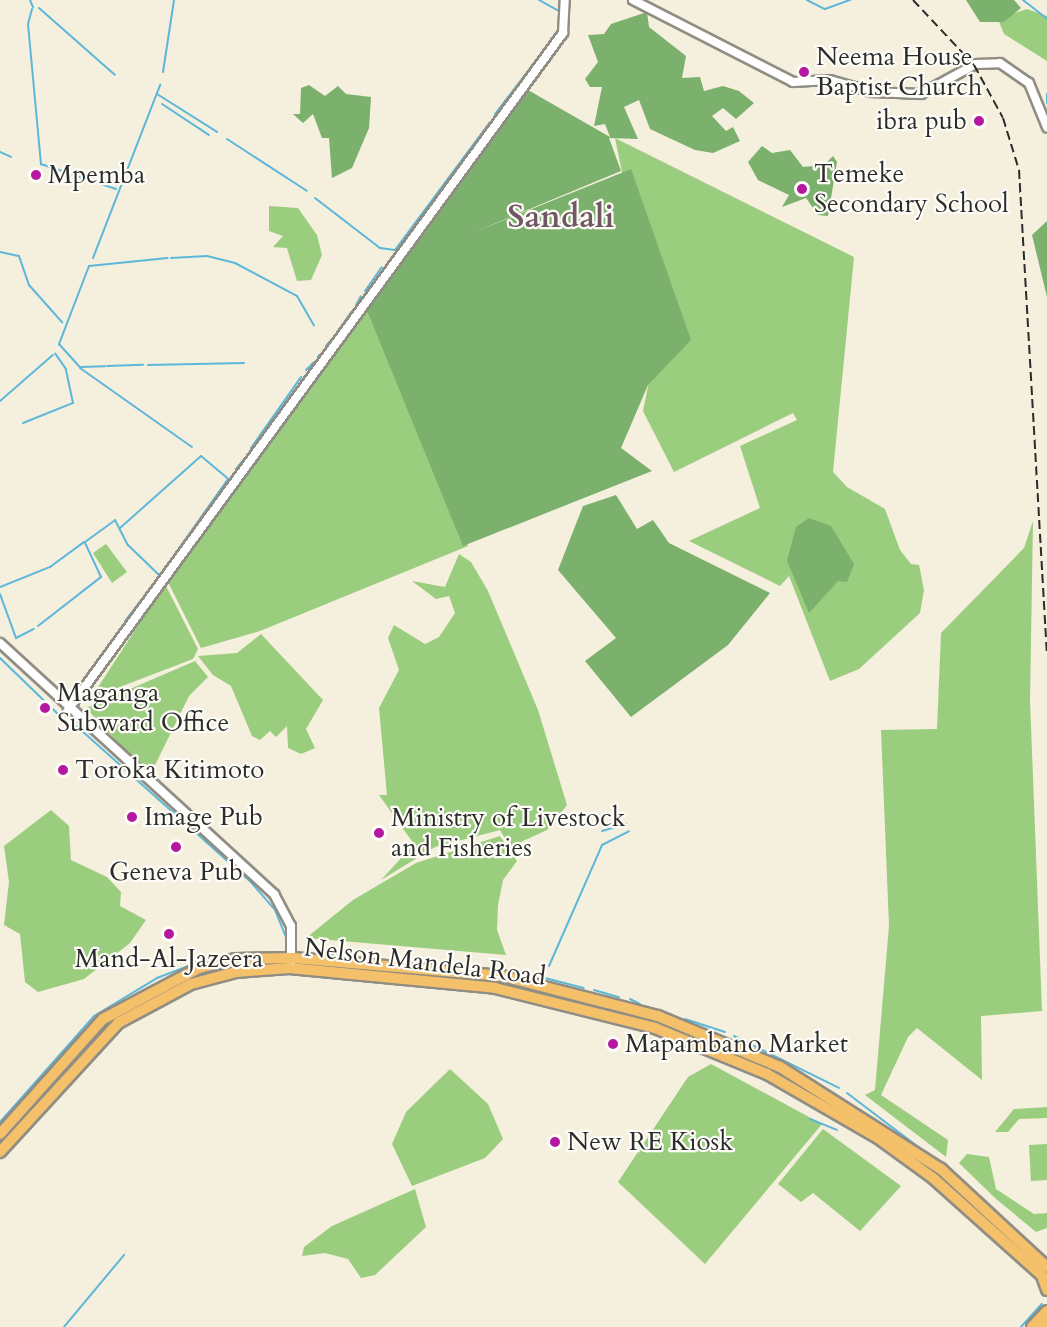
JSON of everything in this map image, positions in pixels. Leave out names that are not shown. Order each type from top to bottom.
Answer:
[{"type":"main road","name":"Nelson Mandela Road","points":[[0,1134],[119,1007],[199,968],[235,959],[291,963],[537,995],[696,1042],[767,1074],[878,1138],[963,1203],[1046,1274]]},
{"type":"main road","name":"Nelson Mandela Road","points":[[0,1152],[93,1046],[142,1007],[221,975],[291,963]]},
{"type":"main road","points":[[1046,1274],[1047,1290]]},
{"type":"main road","points":[[1032,1327],[1044,1319],[1047,1301]]},
{"type":"street","points":[[68,710],[563,33],[565,0]]},
{"type":"street","points":[[633,0],[793,82],[830,80],[872,92],[921,94],[976,64],[999,63],[1029,83],[1047,127]]},
{"type":"street","points":[[0,643],[68,710],[274,894],[291,926],[291,963]]},
{"type":"green space","points":[[966,0],[1014,0],[1021,8],[1004,22],[980,22]]},
{"type":"green space","points":[[1027,9],[1047,16],[1047,61],[1004,34],[998,19]]},
{"type":"green space","points":[[647,12],[649,27],[686,56],[682,78],[700,77],[704,91],[723,86],[739,91],[754,103],[736,119],[723,108],[712,116],[726,131],[733,127],[740,141],[713,153],[695,150],[650,129],[639,100],[624,107],[638,139],[609,138],[621,171],[472,233],[631,169],[691,340],[648,385],[621,448],[652,471],[463,546],[366,308],[528,90],[610,137],[605,124],[594,126],[602,87],[590,87],[585,79],[598,62],[588,35],[604,34],[611,24]]},
{"type":"green space","points":[[309,85],[325,96],[338,86],[346,94],[371,97],[369,128],[352,168],[332,178],[329,138],[322,138],[313,114],[303,123],[293,114],[300,114],[301,88]]},
{"type":"green space","points":[[615,138],[854,257],[833,472],[847,487],[885,509],[900,550],[911,564],[919,565],[924,590],[920,613],[859,669],[830,681],[789,576],[780,586],[689,541],[760,508],[740,446],[797,420],[793,413],[674,472],[643,411],[653,361],[660,358]]},
{"type":"green space","points":[[762,146],[772,153],[790,150],[803,167],[824,165],[833,156],[837,162],[828,216],[818,215],[806,198],[782,207],[789,195],[758,180],[748,162]]},
{"type":"green space","points":[[269,206],[298,208],[317,235],[322,255],[311,280],[297,281],[287,248],[273,247],[283,236],[269,231]]},
{"type":"green space","points":[[1047,221],[1047,297],[1032,235]]},
{"type":"green space","points":[[365,304],[468,546],[260,631],[201,648],[168,582]]},
{"type":"green space","points":[[616,495],[637,529],[653,520],[669,543],[770,593],[728,645],[631,717],[585,661],[616,638],[558,570],[583,506]]},
{"type":"green space","points":[[809,518],[831,526],[854,564],[847,582],[838,581],[809,613],[787,561],[796,527]]},
{"type":"green space","points":[[1033,521],[1030,700],[1042,1011],[981,1016],[982,1080],[917,1028],[908,1037],[881,1095],[948,1140],[946,1157],[865,1095],[875,1090],[889,926],[881,730],[937,729],[941,633],[1024,548]]},
{"type":"green space","points":[[106,544],[127,572],[112,583],[93,553]]},
{"type":"green space","points":[[459,554],[471,562],[488,591],[538,710],[567,805],[547,830],[510,847],[500,830],[435,847],[381,880],[414,844],[379,795],[387,795],[379,708],[399,670],[388,638],[394,625],[425,644],[439,637],[455,613],[449,596],[436,599],[412,581],[445,587]]},
{"type":"green space","points":[[165,584],[198,649],[193,659],[91,698]]},
{"type":"green space","points":[[261,634],[323,700],[306,729],[315,748],[301,754],[288,748],[287,726],[276,737],[270,731],[260,740],[252,736],[231,686],[213,675],[198,656],[237,653]]},
{"type":"green space","points":[[195,661],[208,677],[189,696],[154,767],[136,762],[86,708]]},
{"type":"green space","points":[[51,810],[69,826],[71,860],[107,877],[121,892],[120,906],[146,920],[130,943],[84,979],[38,992],[25,982],[20,934],[4,925],[9,882],[4,846]]},
{"type":"green space","points":[[500,836],[517,861],[503,880],[498,905],[497,930],[506,955],[306,938],[353,900],[416,863]]},
{"type":"green space","points":[[711,1064],[822,1124],[705,1264],[618,1182],[688,1077]]},
{"type":"green space","points":[[450,1069],[488,1104],[503,1139],[485,1158],[412,1186],[392,1144],[406,1112]]},
{"type":"green space","points":[[1047,1107],[1047,1118],[1019,1119],[1008,1132],[995,1132],[1014,1109]]},
{"type":"green space","points":[[823,1129],[901,1186],[860,1231],[813,1193],[801,1202],[778,1184]]},
{"type":"green space","points":[[1047,1144],[1047,1180],[1031,1181],[1029,1145]]},
{"type":"green space","points":[[967,1154],[989,1157],[996,1189],[1034,1214],[1047,1213],[1047,1228],[1036,1232],[995,1198],[959,1163]]},
{"type":"green space","points":[[415,1189],[426,1227],[375,1275],[361,1278],[348,1259],[325,1253],[302,1256],[304,1247],[332,1226]]},
{"type":"waterway","points":[[30,0],[33,7]]},
{"type":"waterway","points":[[163,72],[174,0]]},
{"type":"waterway","points":[[539,0],[562,13]]},
{"type":"waterway","points":[[807,0],[825,9],[850,0]]},
{"type":"waterway","points":[[1023,0],[1047,19]]},
{"type":"waterway","points":[[39,8],[115,75]]},
{"type":"waterway","points":[[32,9],[28,24],[41,164],[116,189]]},
{"type":"waterway","points":[[495,114],[554,37]]},
{"type":"waterway","points":[[93,258],[160,85]]},
{"type":"waterway","points":[[157,94],[217,132]]},
{"type":"waterway","points":[[1047,94],[1047,103]]},
{"type":"waterway","points":[[162,104],[209,135]]},
{"type":"waterway","points":[[315,198],[380,248],[395,250],[490,122]]},
{"type":"waterway","points":[[227,139],[307,191]]},
{"type":"waterway","points":[[0,152],[11,157]]},
{"type":"waterway","points":[[0,252],[19,256],[29,285],[62,322]]},
{"type":"waterway","points":[[171,258],[207,256],[235,263],[297,296],[314,325]]},
{"type":"waterway","points":[[89,266],[168,258]]},
{"type":"waterway","points":[[89,266],[59,344],[80,367],[105,366]]},
{"type":"waterway","points":[[365,291],[382,267]]},
{"type":"waterway","points":[[356,305],[361,296]]},
{"type":"waterway","points":[[338,331],[352,311]]},
{"type":"waterway","points":[[326,346],[330,341]]},
{"type":"waterway","points":[[23,423],[73,403],[66,369],[55,353]]},
{"type":"waterway","points":[[0,401],[53,355]]},
{"type":"waterway","points":[[306,370],[314,362]]},
{"type":"waterway","points":[[148,365],[244,363]]},
{"type":"waterway","points":[[107,366],[143,365]]},
{"type":"waterway","points":[[80,368],[192,447]]},
{"type":"waterway","points":[[251,448],[301,377]]},
{"type":"waterway","points":[[120,528],[201,456],[228,479],[163,571]]},
{"type":"waterway","points":[[236,469],[244,459]]},
{"type":"waterway","points":[[38,626],[101,577],[85,542],[115,520],[128,545],[160,576]]},
{"type":"waterway","points":[[0,587],[50,567],[84,542]]},
{"type":"waterway","points":[[125,621],[159,577]]},
{"type":"waterway","points":[[0,594],[16,638],[34,629]]},
{"type":"waterway","points":[[116,638],[120,630]]},
{"type":"waterway","points":[[0,658],[65,721]]},
{"type":"waterway","points":[[72,722],[249,880],[275,910],[287,940]]},
{"type":"waterway","points":[[602,831],[626,824]]},
{"type":"waterway","points":[[549,966],[602,845],[629,831]]},
{"type":"waterway","points":[[0,1122],[94,1016],[157,978],[194,964],[253,954]]},
{"type":"waterway","points":[[376,960],[498,970]]},
{"type":"waterway","points":[[510,973],[530,977]]},
{"type":"waterway","points":[[545,978],[584,988]]},
{"type":"waterway","points":[[594,990],[619,997]]},
{"type":"waterway","points":[[630,999],[640,1004]]},
{"type":"waterway","points":[[685,1019],[725,1032]]},
{"type":"waterway","points":[[734,1036],[839,1088]]},
{"type":"waterway","points":[[847,1093],[934,1159]]},
{"type":"waterway","points":[[810,1119],[837,1130]]},
{"type":"waterway","points":[[1000,1216],[1047,1258]]},
{"type":"waterway","points":[[64,1327],[124,1255]]},
{"type":"waterway","points":[[1021,1327],[1042,1304]]},
{"type":"railway","points":[[913,0],[974,65],[1003,118],[1019,170],[1047,651]]},
{"type":"place","name":"Neema House Baptist Church","points":[[804,72]]},
{"type":"place","name":"ibra pub","points":[[979,121]]},
{"type":"place","name":"Mpemba","points":[[36,175]]},
{"type":"place","name":"Temeke Secondary School","points":[[802,189]]},
{"type":"place","name":"Maganga Subward Office","points":[[45,708]]},
{"type":"place","name":"Toroka Kitimoto","points":[[63,770]]},
{"type":"place","name":"Image Pub","points":[[132,817]]},
{"type":"place","name":"Ministry of Livestock and Fisheries","points":[[379,833]]},
{"type":"place","name":"Geneva Pub","points":[[176,847]]},
{"type":"place","name":"Mand-Al-Jazeera","points":[[169,934]]},
{"type":"place","name":"Mapambano Market","points":[[613,1044]]},
{"type":"place","name":"New RE Kiosk","points":[[555,1142]]},
{"type":"district","name":"Sandali","points":[[561,217]]}]
